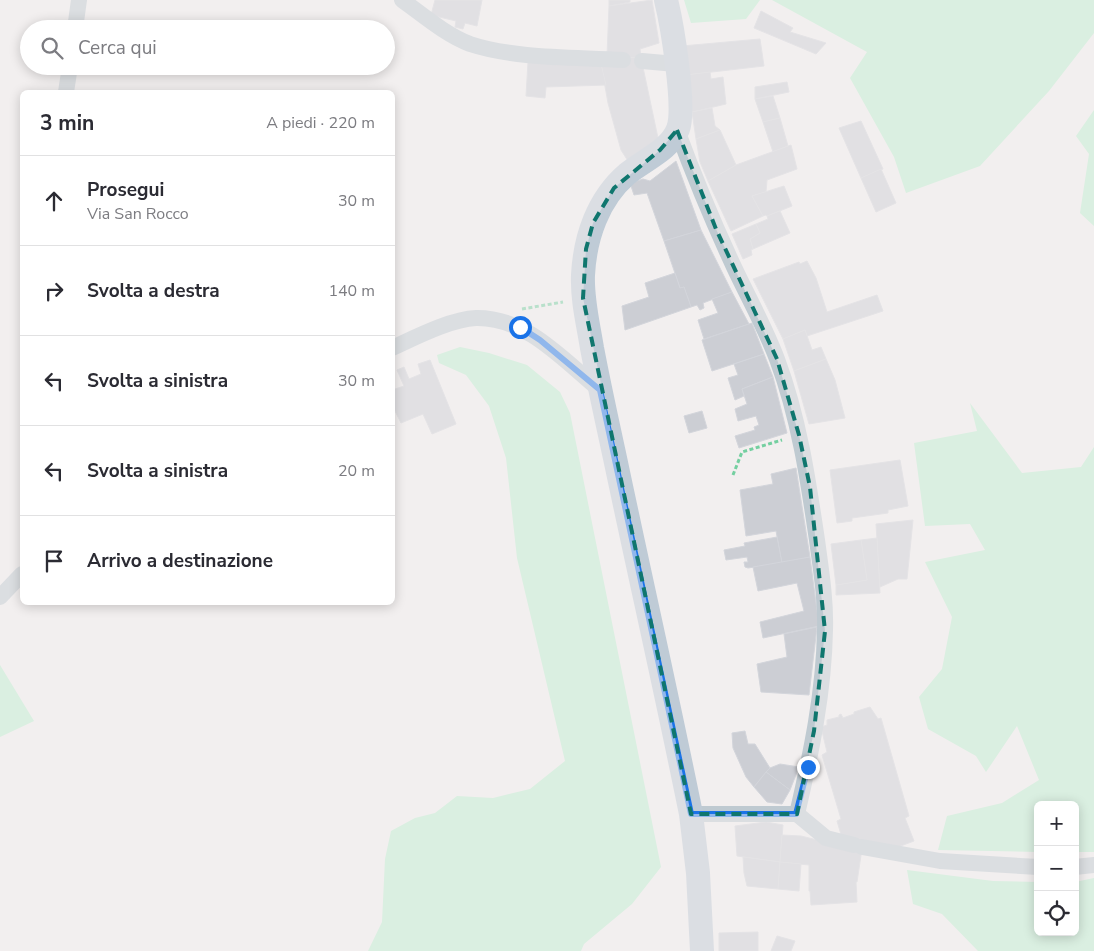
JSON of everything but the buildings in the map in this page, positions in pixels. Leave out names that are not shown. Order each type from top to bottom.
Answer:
[{"type":"main road","points":[[666,0],[676,64],[681,117],[678,130],[672,139],[660,150],[626,175],[602,204],[593,223],[586,250],[583,298],[600,390],[691,814],[698,873],[702,951]]},
{"type":"street","points":[[77,20],[80,0]]},
{"type":"street","points":[[402,0],[446,31],[469,43],[494,50],[623,60]]},
{"type":"street","points":[[642,61],[676,64]]},
{"type":"street","points":[[66,90],[69,75]]},
{"type":"street","points":[[678,130],[716,229],[777,358],[790,398],[810,486],[825,600],[826,631],[814,731],[808,767],[796,814]]},
{"type":"street","points":[[395,347],[446,325],[475,318],[499,320],[520,327],[540,340],[600,390]]},
{"type":"street","points":[[0,597],[20,576]]},
{"type":"street","points":[[691,814],[796,814],[826,838],[858,846],[940,861],[1034,867]]},
{"type":"street","points":[[1079,867],[1094,865]]},
{"type":"path","points":[[514,311],[583,298]]},
{"type":"path","points":[[733,475],[742,452],[799,434]]},
{"type":"highlighted area","points":[[677,130],[716,229],[777,359],[799,435],[810,487],[825,631],[814,731],[797,814],[691,814],[583,298],[586,249],[593,223],[614,188],[660,150]]},
{"type":"green space","points":[[684,0],[760,0],[746,19],[691,23]]},
{"type":"green space","points":[[772,0],[1094,0],[1094,33],[1049,91],[980,166],[906,193],[894,157],[850,78],[867,52]]},
{"type":"green space","points":[[1094,110],[1094,226],[1080,213],[1089,154],[1076,136]]},
{"type":"green space","points":[[460,347],[489,353],[527,365],[560,392],[570,413],[661,867],[632,904],[584,944],[581,951],[368,951],[382,922],[385,859],[391,831],[415,818],[435,813],[457,796],[493,798],[530,789],[565,761],[517,558],[506,458],[489,406],[466,375],[439,363],[437,355]]},
{"type":"green space","points":[[970,403],[1022,473],[1081,467],[1094,447],[1094,852],[1079,852],[1079,801],[1034,801],[1034,852],[938,850],[947,816],[1002,803],[1039,780],[1017,726],[986,772],[976,756],[928,729],[919,697],[942,669],[952,617],[925,562],[985,550],[970,524],[925,526],[914,443],[977,431]]},
{"type":"green space","points":[[0,665],[34,721],[0,737]]},
{"type":"green space","points":[[907,870],[993,881],[1034,882],[1034,936],[1079,936],[1079,881],[1094,878],[1094,951],[978,951],[942,914],[913,904]]},
{"type":"route","points":[[520,327],[540,340],[600,390],[691,814],[796,814],[808,767]]}]
